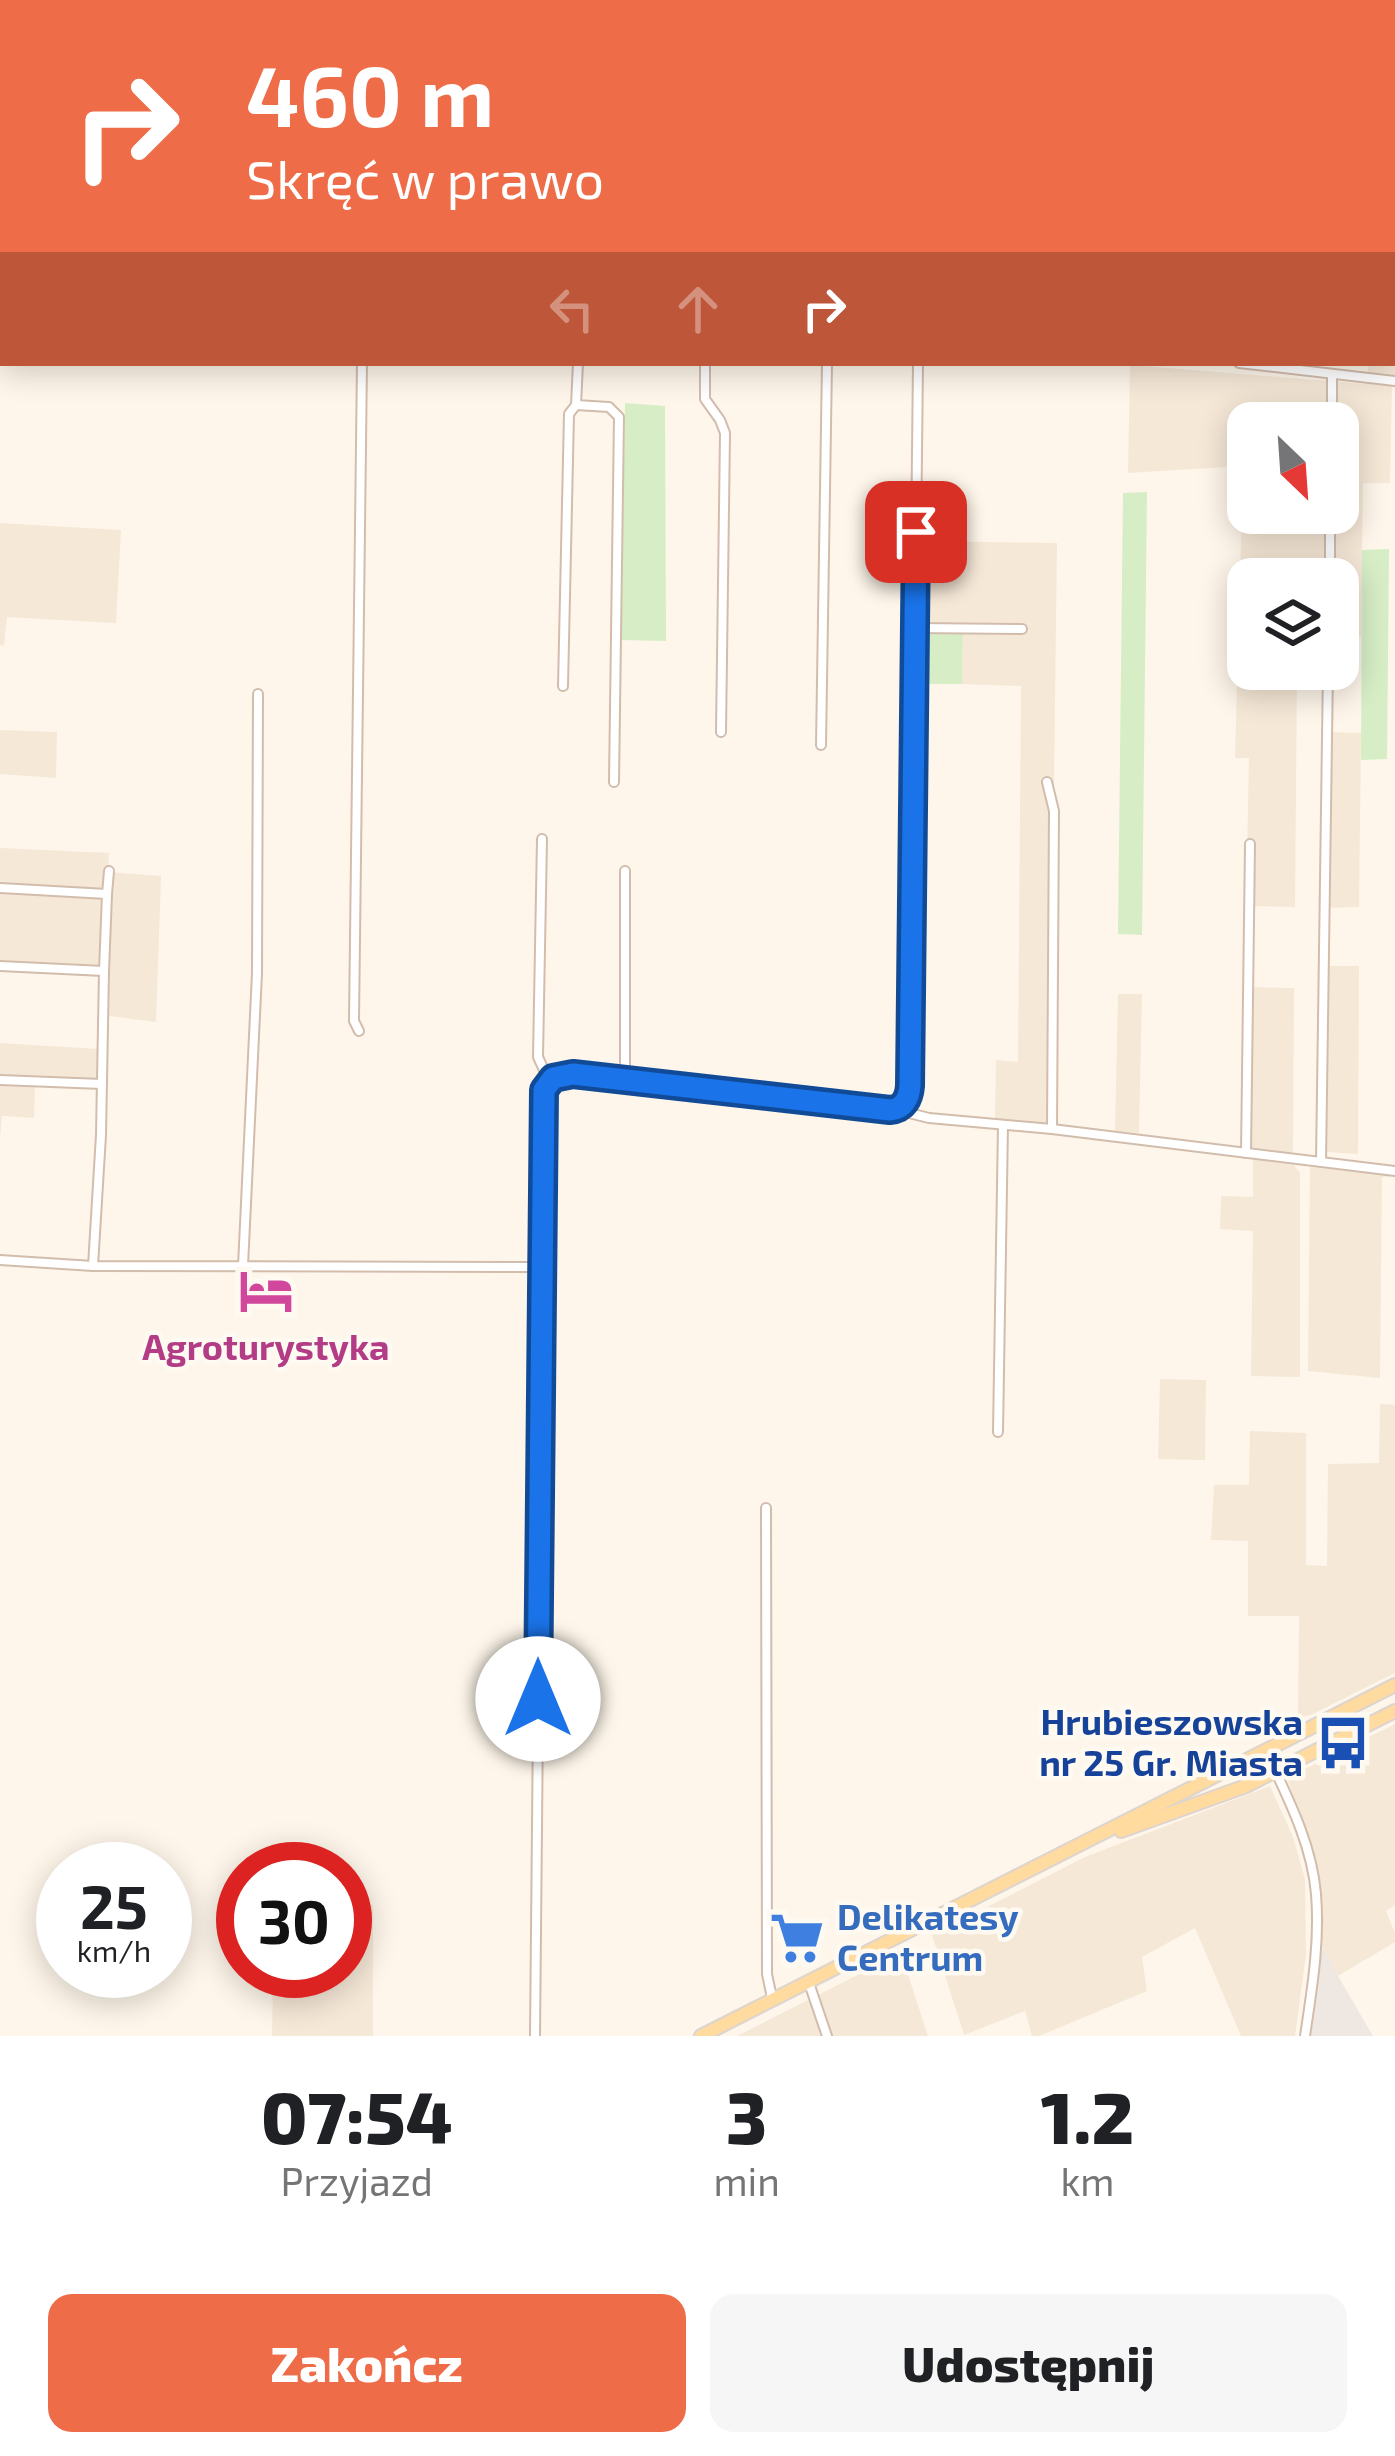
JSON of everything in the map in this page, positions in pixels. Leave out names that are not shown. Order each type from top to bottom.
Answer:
[{"type":"main road","points":[[700,2036],[1395,1685]]},
{"type":"main road","points":[[1074,1848],[1239,1789],[1395,1712]]},
{"type":"street","points":[[359,1030],[354,1022],[362,366]]},
{"type":"street","points":[[563,686],[569,414],[576,404],[578,366]]},
{"type":"street","points":[[705,366],[705,399],[725,433],[721,732]]},
{"type":"street","points":[[821,745],[826,366]]},
{"type":"street","points":[[895,1109],[908,1099],[910,1086],[918,366]]},
{"type":"street","points":[[1313,367],[1332,374],[1395,381]]},
{"type":"street","points":[[1332,374],[1332,402]]},
{"type":"street","points":[[576,404],[609,407],[619,417],[614,782]]},
{"type":"street","points":[[915,628],[1022,629]]},
{"type":"street","points":[[1321,1162],[1328,690]]},
{"type":"street","points":[[243,1265],[257,973],[258,694]]},
{"type":"street","points":[[1047,782],[1054,811],[1052,1130]]},
{"type":"street","points":[[542,839],[538,1057],[549,1081]]},
{"type":"street","points":[[1246,1153],[1250,844]]},
{"type":"street","points":[[93,1266],[109,871]]},
{"type":"street","points":[[625,1081],[626,872]]},
{"type":"street","points":[[0,888],[106,894]]},
{"type":"street","points":[[0,966],[104,970]]},
{"type":"street","points":[[535,2036],[543,1094],[549,1081],[565,1074],[895,1109],[929,1118],[1395,1171]]},
{"type":"street","points":[[0,1080],[102,1084]]},
{"type":"street","points":[[998,1432],[1003,1125]]},
{"type":"street","points":[[0,1260],[93,1266],[542,1267]]},
{"type":"street","points":[[766,1508],[766,1974],[772,2000]]},
{"type":"street","points":[[1261,1754],[1304,1839],[1316,1895],[1316,1961],[1305,2036]]},
{"type":"street","points":[[809,1981],[827,2036]]},
{"type":"shaded area","points":[[1130,366],[1392,386],[1390,483],[1363,483],[1361,637],[1359,558],[1240,558],[1241,534],[1359,534],[1359,402],[1227,402],[1227,467],[1128,473]]},
{"type":"shaded area","points":[[1368,366],[1395,366],[1395,376],[1368,372]]},
{"type":"shaded area","points":[[0,523],[121,530],[116,623],[7,617],[4,646],[0,645]]},
{"type":"shaded area","points":[[921,541],[1057,543],[1056,1126],[995,1119],[996,1060],[1018,1062],[1021,686],[962,684],[963,632],[922,631]]},
{"type":"shaded area","points":[[1237,690],[1297,690],[1295,907],[1246,906],[1249,758],[1235,758]]},
{"type":"shaded area","points":[[0,730],[57,732],[56,778],[0,774]]},
{"type":"shaded area","points":[[1322,732],[1361,733],[1359,907],[1322,908]]},
{"type":"shaded area","points":[[0,848],[109,853],[108,872],[161,876],[156,1022],[102,1015],[101,977],[0,970]]},
{"type":"shaded area","points":[[1328,966],[1359,966],[1358,1154],[1327,1152]]},
{"type":"shaded area","points":[[1245,987],[1294,988],[1293,1153],[1243,1146]]},
{"type":"shaded area","points":[[1118,994],[1142,994],[1139,1133],[1115,1131]]},
{"type":"shaded area","points":[[0,1043],[99,1049],[98,1088],[35,1085],[34,1118],[2,1116],[0,1137]]},
{"type":"shaded area","points":[[1253,1159],[1294,1165],[1300,1173],[1300,1377],[1251,1376],[1253,1231],[1220,1229],[1221,1196],[1253,1197]]},
{"type":"shaded area","points":[[1310,1167],[1395,1176],[1382,1177],[1380,1378],[1308,1371]]},
{"type":"shaded area","points":[[1160,1379],[1206,1380],[1205,1460],[1158,1459]]},
{"type":"shaded area","points":[[1380,1404],[1395,1405],[1395,1673],[1298,1717],[1299,1616],[1248,1616],[1248,1541],[1211,1540],[1214,1485],[1249,1485],[1250,1431],[1306,1433],[1306,1565],[1327,1566],[1328,1464],[1379,1463]]},
{"type":"shaded area","points":[[1395,1724],[1395,1905],[1386,1911],[1395,1942],[1338,1976],[1322,1947],[1316,1865],[1287,1778]]},
{"type":"shaded area","points":[[1270,1786],[1305,1879],[1306,1955],[1295,2036],[1241,2036],[1195,1928],[1142,1957],[1147,1991],[1039,2036],[1032,2036],[1025,2011],[964,2035],[932,1935],[1085,1857]]},
{"type":"shaded area","points":[[372,1905],[373,2036],[272,2036],[273,1998],[372,1998]]},
{"type":"shaded area","points":[[1322,1947],[1338,1976],[1373,2036],[1311,2036]]},
{"type":"shaded area","points":[[901,1953],[928,2036],[737,2036]]},
{"type":"green space","points":[[625,403],[665,406],[666,641],[621,640]]},
{"type":"green space","points":[[1147,492],[1142,935],[1118,934],[1123,493]]},
{"type":"green space","points":[[1389,549],[1387,759],[1361,760],[1362,550]]},
{"type":"green space","points":[[922,631],[963,632],[962,684],[923,684]]},
{"type":"place","name":"Agroturystyka","points":[[266,1291]]},
{"type":"place","name":"Hrubieszowska nr 25 Gr. Miasta","points":[[1343,1743]]},
{"type":"place","name":"Delikatesy Centrum","points":[[797,1938]]},
{"type":"route","points":[[538,1699],[544,1090],[558,1075],[573,1074],[890,1110],[908,1099],[916,532]]}]
